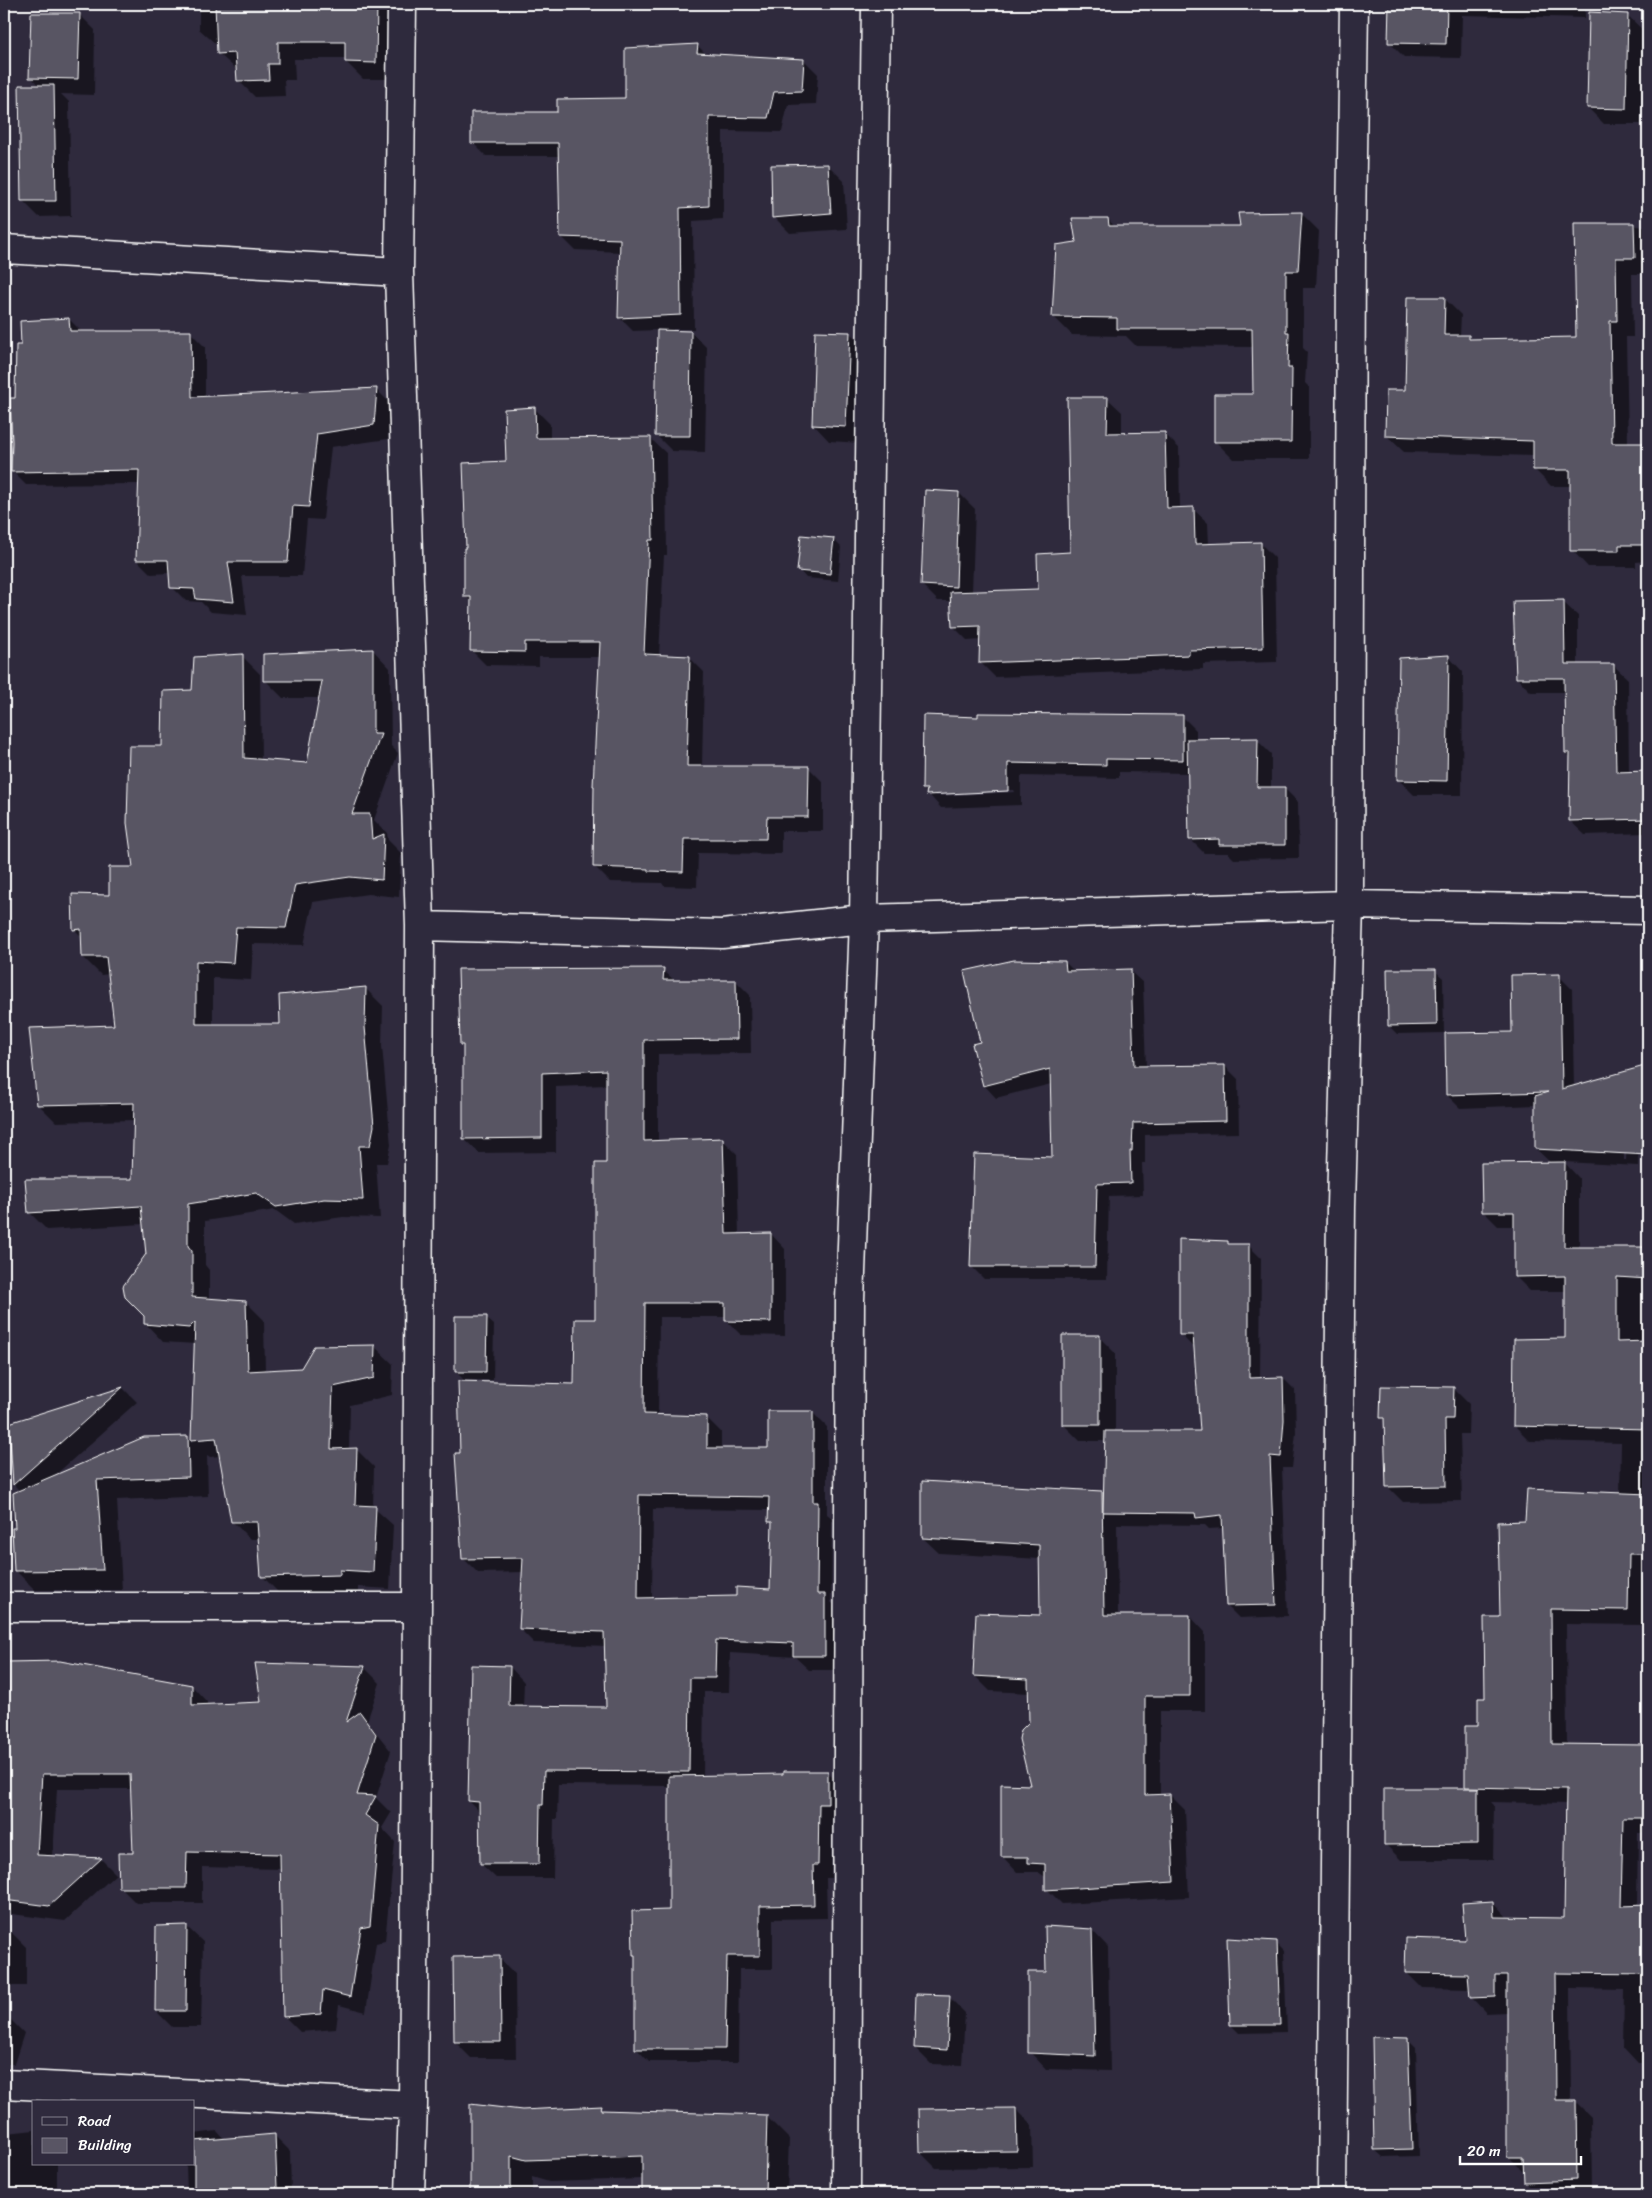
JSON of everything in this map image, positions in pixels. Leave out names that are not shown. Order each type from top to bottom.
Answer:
[{"type":"street","points":[[402,4],[399,272],[420,926],[417,1607],[413,2105],[410,2194]]},
{"type":"street","points":[[846,2194],[850,1300],[864,919],[876,4]]},
{"type":"street","points":[[1332,2194],[1340,1206],[1349,905],[1351,235],[1354,4]]},
{"type":"street","points":[[4,249],[399,272]]},
{"type":"street","points":[[420,926],[722,934],[864,919],[1349,905],[1648,910]]},
{"type":"street","points":[[4,1607],[417,1607]]},
{"type":"street","points":[[4,2084],[413,2105]]},
{"type":"building","points":[[215,4],[377,4],[376,63],[345,62],[345,42],[278,42],[278,64],[268,64],[269,80],[237,81],[235,53],[217,54]]},
{"type":"building","points":[[1389,4],[1447,4],[1446,44],[1388,43]]},
{"type":"building","points":[[1589,12],[1628,14],[1626,109],[1587,108]]},
{"type":"building","points":[[31,13],[80,13],[78,79],[29,78]]},
{"type":"building","points":[[698,44],[697,53],[804,59],[802,91],[774,92],[768,118],[709,117],[709,206],[680,208],[681,315],[618,318],[620,239],[560,237],[558,143],[471,143],[471,112],[557,112],[557,99],[625,98],[625,48]]},
{"type":"building","points":[[19,85],[54,85],[56,201],[21,201]]},
{"type":"building","points":[[828,164],[831,213],[772,218],[771,165]]},
{"type":"building","points":[[1302,212],[1298,271],[1286,271],[1286,332],[1289,332],[1288,368],[1292,368],[1291,442],[1214,442],[1214,394],[1253,394],[1252,329],[1117,329],[1117,318],[1052,317],[1056,245],[1076,242],[1072,218],[1108,218],[1109,226],[1240,226],[1238,213]]},
{"type":"building","points":[[1574,223],[1634,223],[1635,258],[1616,258],[1617,321],[1610,321],[1612,443],[1648,443],[1648,545],[1619,545],[1619,551],[1570,551],[1570,470],[1533,470],[1533,441],[1385,436],[1386,390],[1405,390],[1407,297],[1445,297],[1444,335],[1469,335],[1469,339],[1576,337]]},
{"type":"building","points":[[69,318],[70,331],[191,331],[192,397],[377,388],[374,425],[317,434],[309,507],[293,506],[288,562],[228,562],[234,602],[196,599],[194,589],[170,588],[168,560],[136,560],[139,470],[11,472],[10,398],[15,398],[16,345],[21,345],[20,321]]},
{"type":"building","points":[[657,330],[691,331],[690,436],[655,436]]},
{"type":"building","points":[[815,331],[850,332],[846,427],[812,425]]},
{"type":"building","points":[[1067,397],[1108,397],[1107,433],[1165,432],[1167,508],[1194,507],[1195,544],[1261,542],[1263,648],[1189,650],[1189,655],[979,663],[980,626],[952,627],[950,592],[1038,589],[1037,554],[1070,552]]},
{"type":"building","points":[[535,407],[536,438],[651,437],[653,540],[649,540],[644,654],[690,656],[687,766],[809,766],[808,817],[767,817],[766,839],[684,839],[683,872],[593,867],[593,786],[600,642],[525,642],[525,652],[470,651],[471,597],[464,597],[464,548],[466,548],[463,463],[506,461],[504,409]]},
{"type":"building","points":[[925,490],[959,492],[956,587],[921,585]]},
{"type":"building","points":[[801,535],[834,538],[830,574],[797,571]]},
{"type":"building","points":[[1564,600],[1565,664],[1614,664],[1616,772],[1648,771],[1648,819],[1569,821],[1570,753],[1565,753],[1564,678],[1516,678],[1513,601]]},
{"type":"building","points":[[373,649],[373,734],[381,734],[352,814],[370,814],[372,839],[384,834],[382,880],[350,877],[295,885],[286,928],[236,927],[233,963],[196,961],[196,1024],[280,1024],[279,995],[366,987],[365,1027],[374,1126],[370,1146],[359,1146],[363,1200],[324,1199],[276,1207],[256,1193],[188,1204],[188,1246],[192,1251],[192,1297],[246,1301],[248,1371],[301,1368],[314,1346],[375,1345],[374,1378],[333,1387],[331,1449],[357,1448],[355,1505],[376,1506],[373,1572],[340,1570],[340,1575],[261,1577],[257,1522],[231,1522],[216,1438],[191,1440],[195,1322],[189,1328],[144,1324],[144,1316],[125,1297],[123,1286],[146,1254],[141,1206],[28,1213],[25,1179],[132,1179],[134,1103],[37,1105],[29,1028],[114,1025],[106,957],[82,957],[81,929],[73,930],[72,894],[109,895],[109,867],[133,867],[127,823],[129,746],[162,746],[163,691],[192,690],[194,657],[243,654],[244,758],[307,763],[322,681],[263,681],[263,654]]},
{"type":"building","points":[[1449,655],[1447,781],[1397,780],[1399,658]]},
{"type":"building","points":[[978,713],[1183,715],[1183,760],[1106,759],[1106,765],[1008,763],[1008,791],[926,795],[927,789],[922,789],[923,715],[978,717]]},
{"type":"building","points":[[1258,738],[1257,787],[1285,787],[1285,845],[1219,845],[1219,839],[1189,840],[1187,739]]},
{"type":"building","points":[[1014,960],[1065,961],[1066,971],[1131,969],[1134,1066],[1225,1065],[1226,1121],[1133,1123],[1132,1151],[1130,1151],[1131,1183],[1097,1184],[1095,1267],[970,1267],[974,1154],[1052,1157],[1050,1069],[983,1086],[972,1044],[980,1042],[964,971]]},
{"type":"building","points":[[664,968],[663,980],[736,980],[737,1039],[644,1040],[644,1141],[723,1138],[726,1234],[771,1233],[771,1322],[725,1321],[725,1303],[645,1303],[644,1414],[707,1416],[707,1448],[768,1448],[768,1411],[813,1411],[813,1502],[818,1502],[817,1594],[825,1594],[825,1656],[793,1656],[793,1643],[716,1640],[715,1678],[690,1678],[689,1772],[544,1771],[543,1805],[540,1805],[539,1864],[480,1864],[479,1802],[468,1801],[471,1665],[510,1666],[509,1706],[606,1707],[604,1632],[519,1629],[523,1558],[462,1559],[455,1453],[460,1453],[458,1381],[574,1384],[575,1319],[595,1319],[595,1163],[606,1163],[606,1070],[542,1073],[542,1138],[463,1139],[463,1045],[460,1045],[458,969]],"holes":[[[639,1495],[769,1497],[768,1522],[772,1522],[770,1589],[736,1587],[736,1596],[638,1598]]]},
{"type":"building","points":[[1387,969],[1436,969],[1437,1025],[1388,1026]]},
{"type":"building","points":[[1560,974],[1562,1089],[1648,1065],[1648,1155],[1535,1149],[1535,1096],[1548,1092],[1446,1095],[1445,1033],[1512,1032],[1511,975]]},
{"type":"building","points":[[1565,1162],[1564,1247],[1648,1247],[1648,1279],[1617,1277],[1617,1342],[1648,1341],[1648,1429],[1513,1426],[1514,1339],[1565,1338],[1565,1276],[1514,1277],[1514,1212],[1482,1212],[1481,1163]]},
{"type":"building","points":[[1179,1239],[1249,1244],[1249,1378],[1283,1377],[1284,1420],[1281,1457],[1270,1456],[1276,1605],[1226,1606],[1222,1515],[1196,1518],[1195,1513],[1103,1512],[1105,1431],[1200,1431],[1193,1335],[1179,1335]]},
{"type":"building","points":[[455,1316],[487,1316],[486,1372],[455,1372]]},
{"type":"building","points":[[1062,1335],[1100,1335],[1100,1425],[1062,1425]]},
{"type":"building","points":[[1381,1386],[1454,1387],[1453,1419],[1445,1419],[1446,1486],[1386,1487],[1384,1418],[1380,1418]]},
{"type":"building","points":[[123,1387],[13,1485],[9,1423]]},
{"type":"building","points":[[188,1436],[189,1477],[97,1480],[103,1570],[14,1571],[12,1528],[15,1528],[13,1493],[144,1437]]},
{"type":"building","points":[[922,1481],[1102,1491],[1104,1615],[1190,1615],[1190,1696],[1145,1696],[1145,1795],[1170,1794],[1174,1882],[1045,1890],[1045,1864],[1028,1863],[1028,1857],[1001,1857],[1001,1784],[1030,1785],[1019,1739],[1021,1730],[1029,1722],[1028,1679],[973,1676],[976,1613],[1040,1615],[1039,1545],[922,1538]]},
{"type":"building","points":[[1527,1489],[1648,1494],[1648,1554],[1629,1554],[1628,1610],[1551,1609],[1552,1744],[1646,1745],[1644,1818],[1623,1818],[1621,1906],[1648,1905],[1648,1974],[1555,1973],[1556,2100],[1576,2100],[1577,2180],[1524,2182],[1523,2157],[1507,2157],[1507,1975],[1495,1975],[1495,1997],[1470,1998],[1468,1974],[1405,1973],[1406,1938],[1465,1940],[1462,1903],[1493,1901],[1494,1917],[1564,1918],[1566,1789],[1465,1787],[1465,1726],[1478,1726],[1478,1698],[1485,1698],[1484,1617],[1500,1617],[1498,1522],[1525,1521]]},
{"type":"building","points":[[60,1661],[192,1685],[192,1705],[261,1702],[255,1663],[365,1666],[346,1722],[360,1712],[376,1734],[357,1795],[376,1796],[365,1815],[379,1825],[370,1926],[361,1928],[350,1997],[323,1990],[321,2014],[283,2017],[280,1854],[187,1852],[186,1888],[119,1888],[118,1853],[133,1853],[130,1774],[42,1774],[37,1855],[102,1858],[49,1906],[4,1900],[4,1692],[9,1693],[7,1662]]},
{"type":"building","points":[[783,1771],[828,1771],[828,1804],[819,1804],[818,1865],[813,1865],[814,1905],[760,1906],[760,1956],[727,1956],[725,2049],[635,2049],[635,1955],[633,1955],[632,1911],[669,1910],[669,1776],[783,1774]]},
{"type":"building","points":[[1384,1788],[1478,1788],[1478,1844],[1384,1845]]},
{"type":"building","points":[[187,1925],[186,2011],[155,2011],[156,1926]]},
{"type":"building","points":[[1045,1926],[1092,1929],[1095,2056],[1028,2053],[1028,1972],[1046,1972]]},
{"type":"building","points":[[1227,1938],[1277,1941],[1280,2025],[1230,2025]]},
{"type":"building","points":[[500,1956],[501,2042],[454,2042],[453,1957]]},
{"type":"building","points":[[916,1994],[950,1995],[947,2050],[914,2048]]},
{"type":"building","points":[[1372,2037],[1408,2038],[1412,2149],[1374,2150]]},
{"type":"building","points":[[470,2104],[522,2110],[602,2106],[601,2110],[767,2115],[765,2194],[642,2194],[642,2156],[526,2160],[511,2156],[511,2194],[470,2194]]},
{"type":"building","points":[[1016,2108],[1017,2151],[919,2152],[918,2109]]},
{"type":"building","points":[[275,2134],[277,2188],[275,2189],[275,2194],[194,2194],[195,2141]]}]
